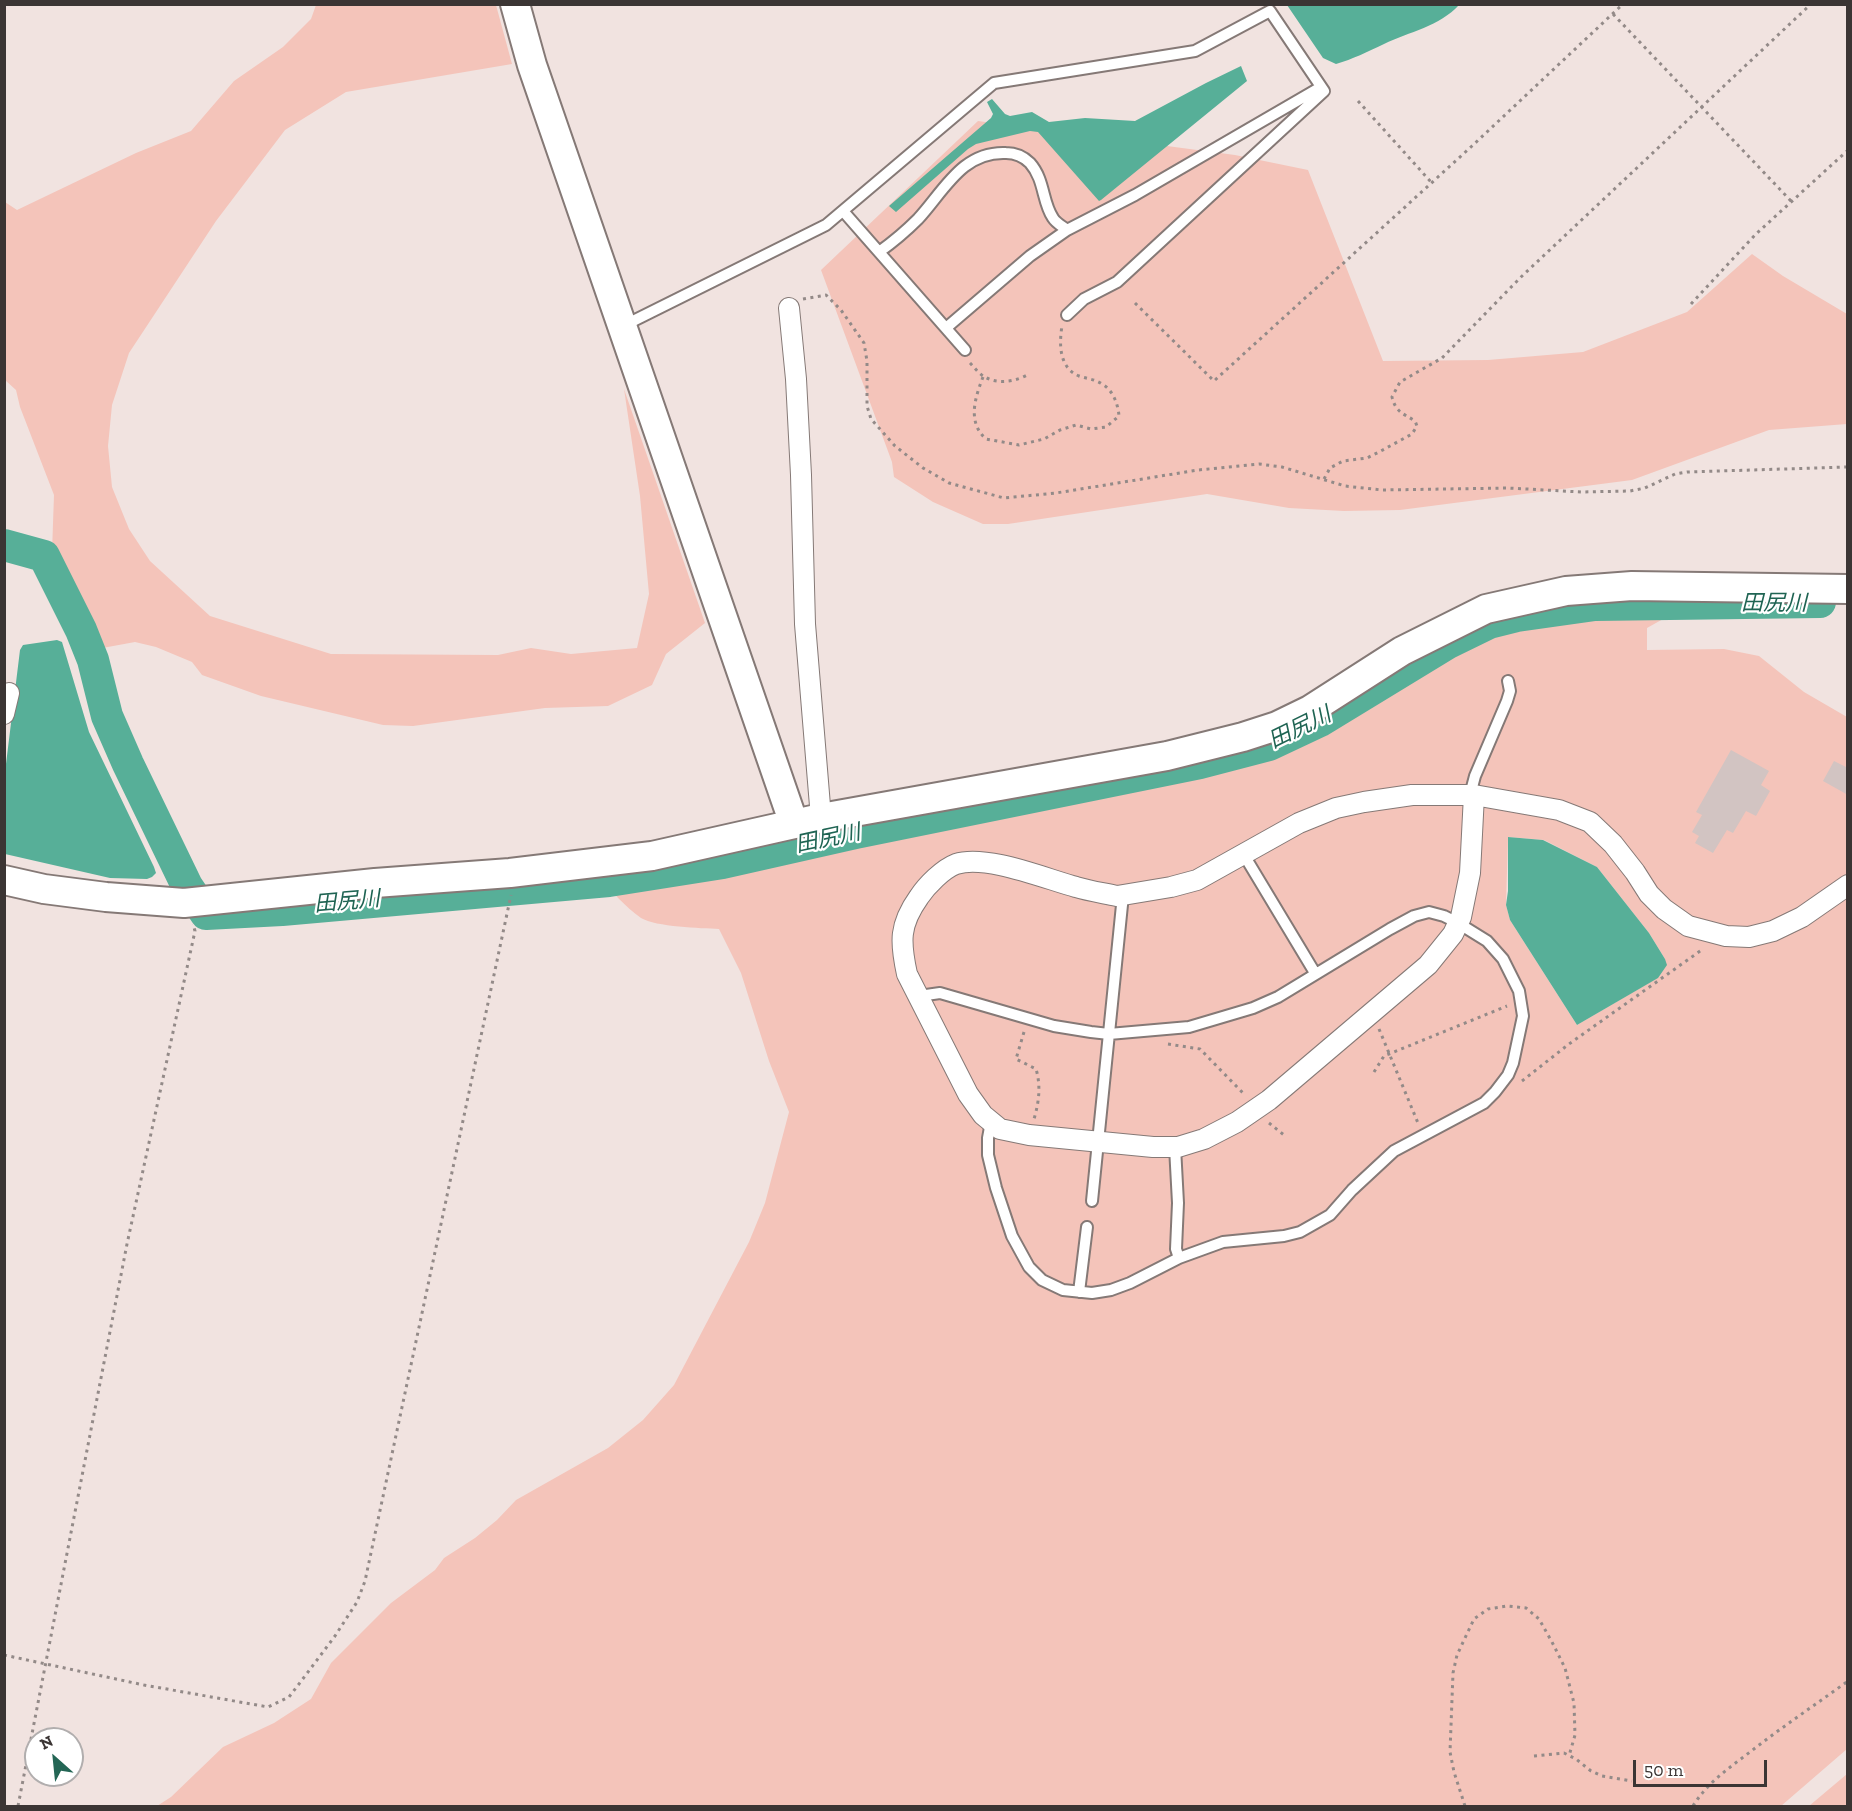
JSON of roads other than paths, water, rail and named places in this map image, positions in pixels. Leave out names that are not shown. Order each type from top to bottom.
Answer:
[{"type":"street","points":[[515,4],[532,65],[794,824]]},
{"type":"street","points":[[789,308],[801,475],[805,624],[821,818]]},
{"type":"street","points":[[4,880],[44,889],[106,897],[184,903],[375,883],[510,873],[652,856],[821,818],[1093,771],[1243,737],[1277,726],[1310,710],[1402,651],[1486,609],[1566,591],[1632,586],[1848,590]]},
{"type":"street","points":[[4,714],[9,693]]},
{"type":"street","points":[[1472,795],[1470,873],[1458,923],[1453,934],[1428,965],[1257,1108],[1237,1122],[1204,1139],[1175,1147],[1153,1147],[1029,1135],[1000,1129],[983,1115],[968,1094],[908,974],[902,952],[901,933],[908,912],[922,891],[956,864],[978,862],[1016,869],[1078,888],[1116,896],[1123,895],[1197,880],[1299,823],[1336,808],[1412,795],[1472,795],[1559,810],[1590,822],[1613,844],[1649,894],[1664,909],[1688,926],[1718,935],[1749,937],[1773,931],[1802,917],[1848,885]]},
{"type":"lane","points":[[623,326],[826,225],[994,82],[1195,51],[1270,11],[1324,91],[1117,282],[1084,299],[1067,315]]},
{"type":"lane","points":[[946,328],[1030,256],[1066,230],[1135,195],[1321,87]]},
{"type":"lane","points":[[879,252],[917,219],[960,169],[973,159],[987,154],[1012,153],[1023,156],[1031,164],[1041,182],[1049,212],[1054,220],[1066,230]]},
{"type":"lane","points":[[843,211],[965,350]]},
{"type":"lane","points":[[1472,795],[1475,776],[1510,692],[1508,681]]},
{"type":"lane","points":[[1244,855],[1316,972]]},
{"type":"lane","points":[[1092,1201],[1123,895]]},
{"type":"lane","points":[[919,996],[940,993],[1054,1026],[1109,1034],[1189,1027],[1253,1008],[1278,997],[1316,972],[1414,916],[1429,912],[1458,923],[1486,941],[1498,952],[1519,991],[1523,1016],[1513,1063],[1495,1092],[1484,1103],[1394,1151],[1352,1190],[1330,1215],[1314,1225],[1284,1236],[1223,1242],[1179,1258],[1111,1290],[1092,1293],[1063,1290],[1042,1280],[1029,1267],[1012,1236],[1002,1209],[988,1155],[991,1122]]},
{"type":"lane","points":[[1175,1147],[1178,1203],[1176,1249],[1179,1258]]},
{"type":"lane","points":[[1079,1292],[1087,1227]]},
{"type":"waterway","name":"田尻川","points":[[4,545],[44,556],[81,630],[93,660],[107,716],[128,764],[187,886],[206,914],[282,910],[609,881],[723,863],[856,833],[1200,763],[1269,745],[1320,721],[1448,643],[1489,623],[1517,616],[1595,605],[1820,602]]}]
